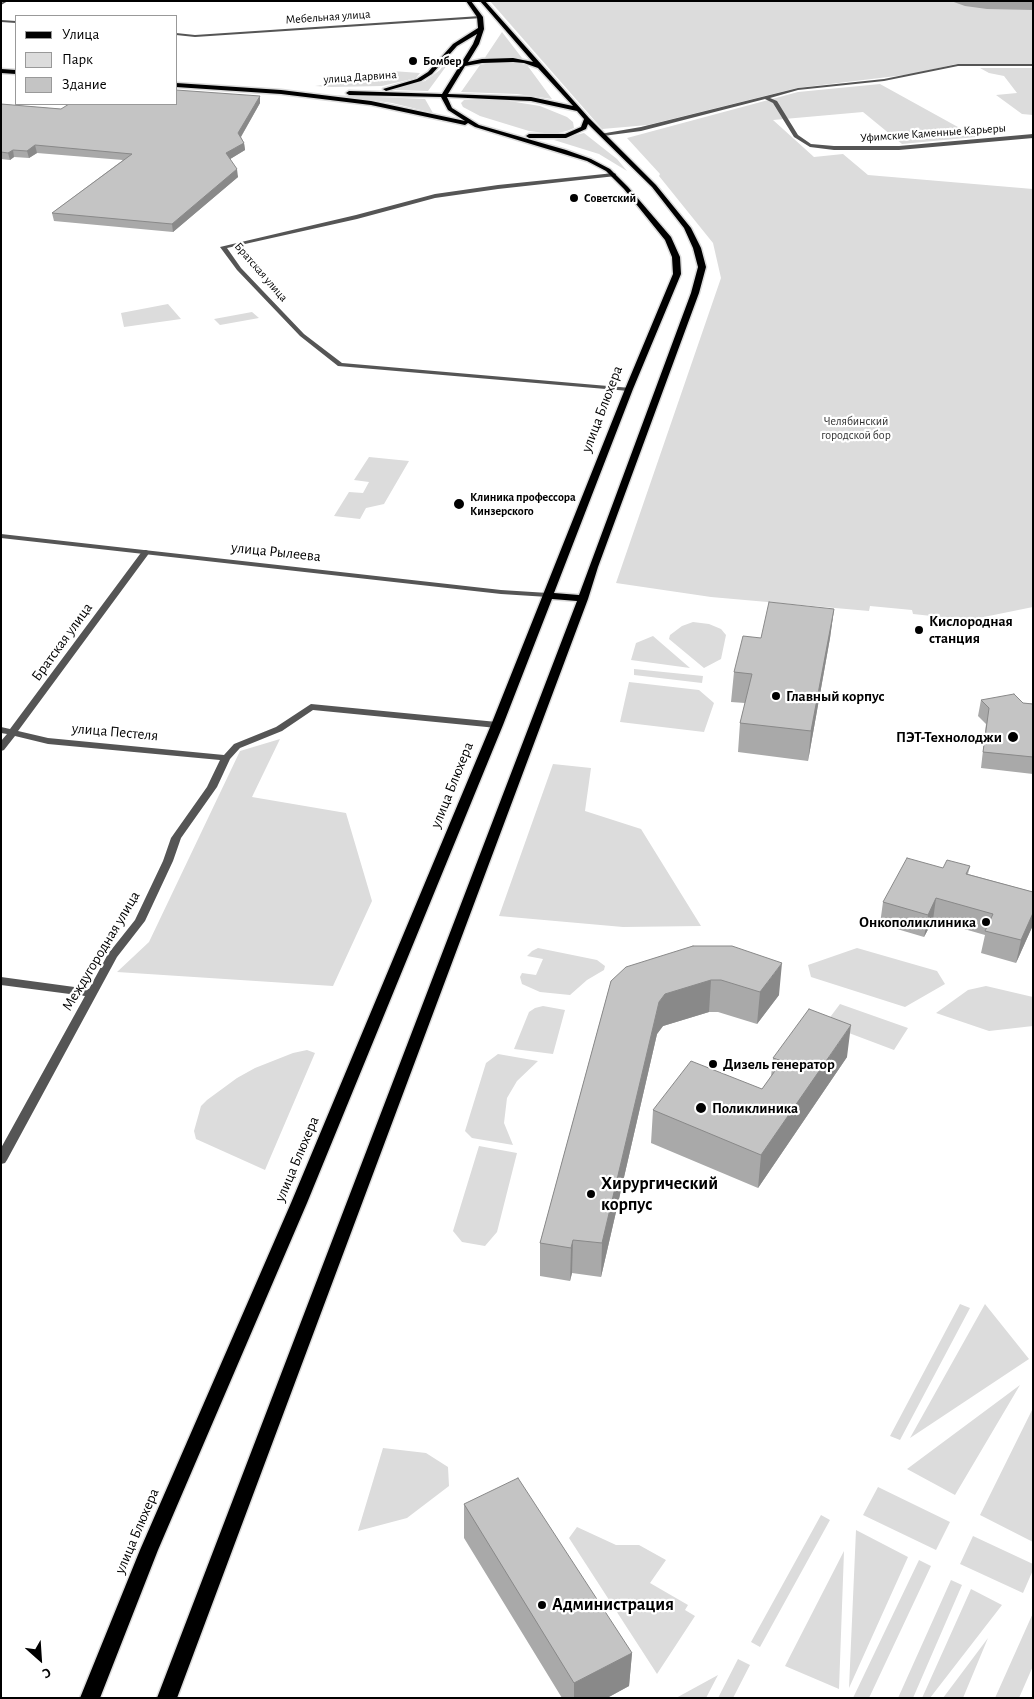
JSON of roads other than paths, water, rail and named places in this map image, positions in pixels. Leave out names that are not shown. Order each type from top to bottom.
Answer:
[{"type":"main road","points":[[444,96],[476,44],[481,29],[480,17],[468,1]]},
{"type":"main road","points":[[167,1698],[583,599],[695,293],[702,267],[697,248],[687,228],[648,179],[587,119],[482,1]]},
{"type":"main road","name":"улица Дарвина","points":[[281,92],[297,90],[336,92],[390,88],[420,80],[430,73],[456,45],[481,29]]},
{"type":"main road","points":[[463,65],[482,61],[513,60],[525,61],[539,66]]},
{"type":"main road","points":[[1,71],[15,72]]},
{"type":"main road","name":"улица Дарвина","points":[[178,85],[281,92],[371,103],[477,126]]},
{"type":"main road","points":[[336,92],[531,99],[580,110]]},
{"type":"main road","name":"улица Блюхера","points":[[90,1698],[149,1550],[300,1203],[497,725],[629,389],[677,274],[676,257],[668,239],[614,175],[589,160],[477,126],[450,110],[444,102],[444,96]]},
{"type":"main road","points":[[502,133],[542,137],[566,136],[584,128],[587,119]]},
{"type":"main road","points":[[548,594],[583,599]]},
{"type":"street","points":[[1,4],[6,1]]},
{"type":"street","name":"Мебельная улица","points":[[178,34],[195,36],[480,17]]},
{"type":"street","points":[[1,21],[15,22]]},
{"type":"street","points":[[603,134],[641,129],[798,89],[884,80],[958,65],[1033,65]]},
{"type":"street","name":"Уфимские Каменные Карьеры","points":[[767,98],[775,102],[796,136],[810,146],[899,148],[1033,136]]},
{"type":"street","name":"Братская улица","points":[[614,175],[498,187],[435,196],[357,217],[223,246],[239,269],[302,335],[340,365],[629,389]]},
{"type":"street","name":"улица Рылеева","points":[[1,536],[501,592],[548,594]]},
{"type":"street","name":"Братская улица","points":[[1,748],[146,552]]},
{"type":"street","points":[[226,758],[237,746],[279,729],[311,707],[497,725]]},
{"type":"street","name":"улица Пестеля","points":[[1,730],[48,741],[226,758]]},
{"type":"street","name":"Междугородная улица","points":[[1,1160],[112,956],[140,921],[168,861],[176,838],[212,787],[226,758]]},
{"type":"street","points":[[1,980],[91,993]]},
{"type":"place","name":"Бомбер","points":[[413,61]]},
{"type":"place","name":"Советский","points":[[574,198]]},
{"type":"place","name":"Клиника профессора Кинзерского","points":[[459,504]]},
{"type":"place","name":"Кислородная станция","points":[[919,630]]},
{"type":"place","name":"Главный корпус","points":[[776,696]]},
{"type":"place","name":"ПЭТ-Технолоджи","points":[[1013,737]]},
{"type":"place","name":"Онкополиклиника","points":[[986,922]]},
{"type":"place","name":"Дизель генератор","points":[[713,1064]]},
{"type":"place","name":"Поликлиника","points":[[701,1108]]},
{"type":"place","name":"Хирургический корпус","points":[[591,1194]]},
{"type":"place","name":"Администрация","points":[[542,1605]]},
{"type":"park label","name":"Челябинский городской бор","points":[[856,428]]}]
